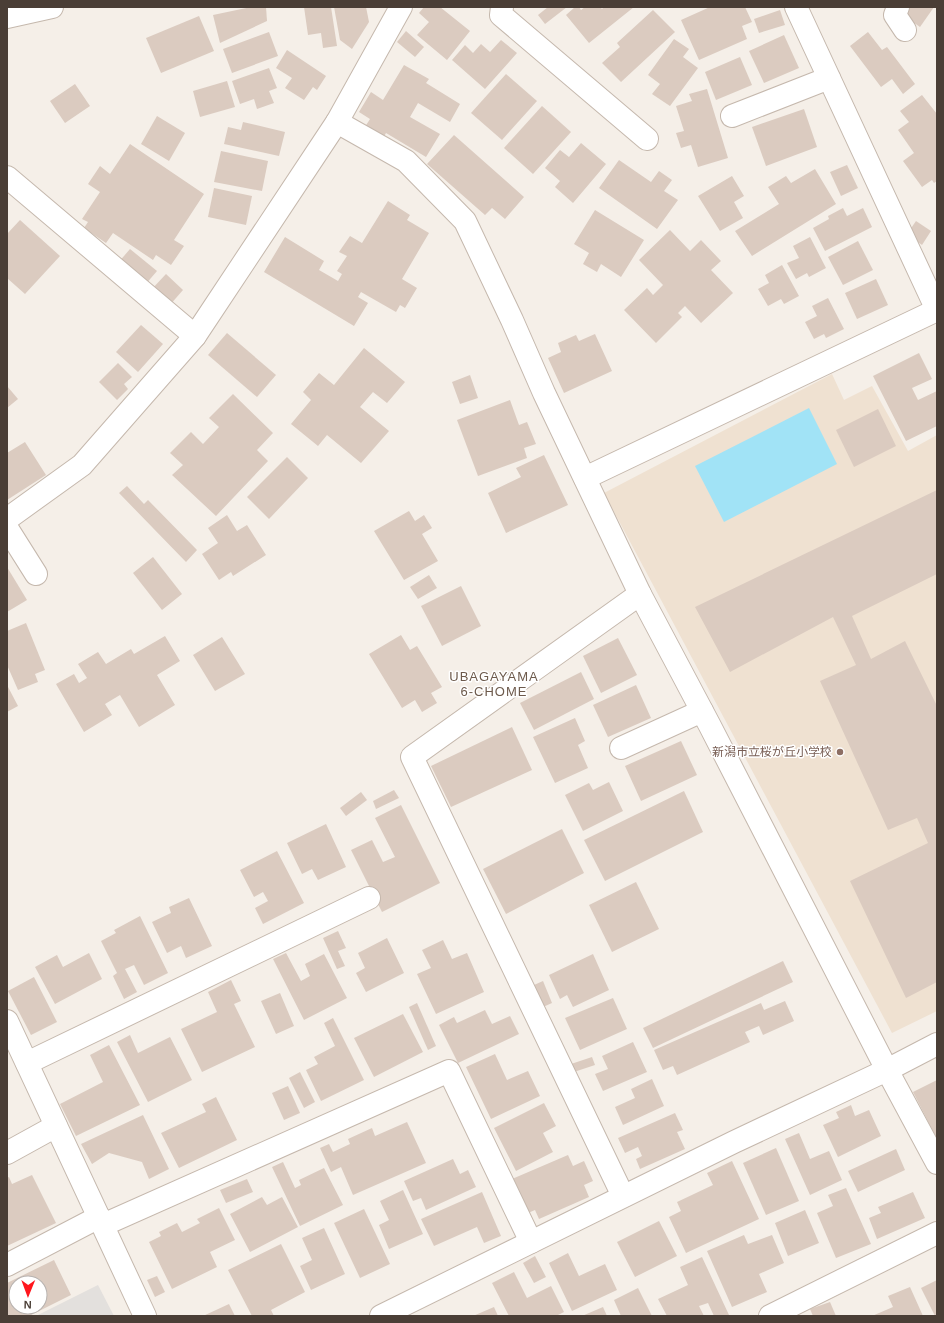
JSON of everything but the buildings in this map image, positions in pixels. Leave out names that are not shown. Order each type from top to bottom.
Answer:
[{"type":"street","points":[[7,17],[52,7]]},
{"type":"street","points":[[7,520],[82,465],[195,336],[337,122],[401,7]]},
{"type":"street","points":[[502,7],[502,15],[646,138]]},
{"type":"street","points":[[585,478],[937,310],[796,7]]},
{"type":"street","points":[[898,7],[895,15],[905,30]]},
{"type":"street","points":[[732,116],[829,78]]},
{"type":"street","points":[[337,122],[406,161],[465,222],[640,594],[887,1070],[937,1162]]},
{"type":"street","points":[[7,177],[195,336]]},
{"type":"street","points":[[7,528],[36,574]]},
{"type":"street","points":[[623,1196],[412,757],[640,594]]},
{"type":"street","points":[[621,748],[702,711]]},
{"type":"street","points":[[27,1063],[369,898]]},
{"type":"street","points":[[7,1021],[145,1316]]},
{"type":"street","points":[[381,1316],[623,1196],[887,1070],[937,1044]]},
{"type":"street","points":[[7,1265],[101,1221],[449,1071],[531,1242]]},
{"type":"street","points":[[7,1153],[56,1126]]},
{"type":"street","points":[[770,1316],[937,1233]]},
{"type":"shaded area","name":"新潟市立桜が丘小学校","points":[[832,374],[844,400],[872,386],[908,451],[937,435],[937,1011],[892,1033],[604,493]]},
{"type":"shaded area","points":[[98,1285],[114,1316],[36,1316],[48,1315],[48,1310]]},
{"type":"water","points":[[809,408],[837,464],[724,522],[695,466]]},
{"type":"place","name":"新潟市立桜が丘小学校","points":[[840,752]]},
{"type":"district","name":"UBAGAYAMA 6-CHOME","points":[[494,684]]}]
